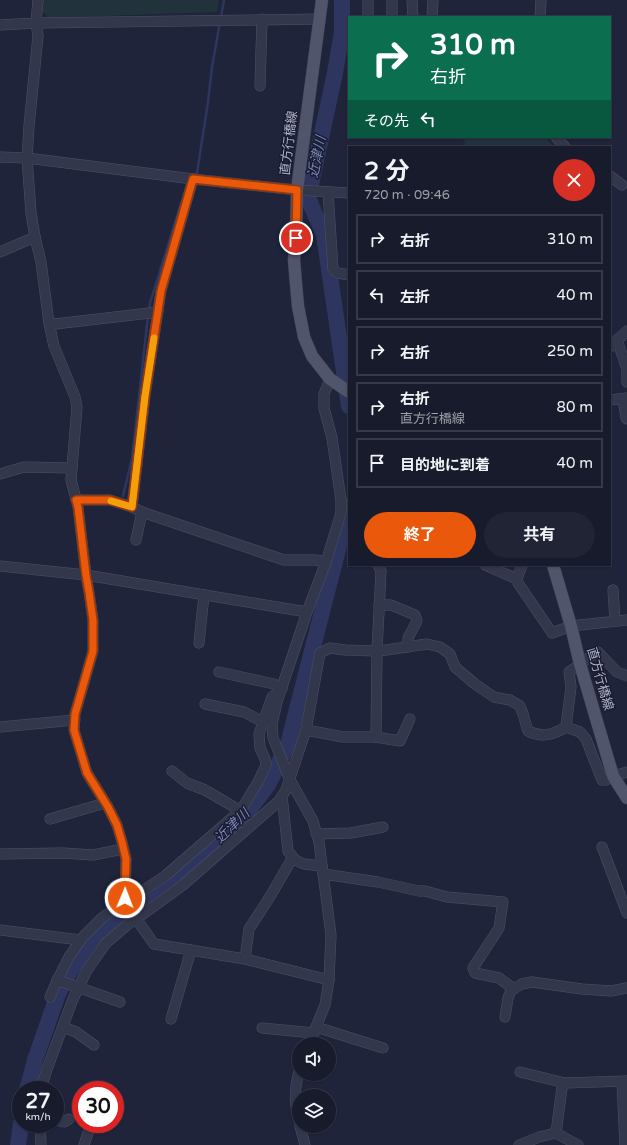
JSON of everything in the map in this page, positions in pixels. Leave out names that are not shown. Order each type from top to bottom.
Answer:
[{"type":"main road","name":"直方行橋線","points":[[322,0],[297,190],[294,260],[298,306],[304,337],[312,356],[330,379],[348,391]]},
{"type":"main road","name":"直方行橋線","points":[[553,566],[613,776],[627,798]]},
{"type":"street","points":[[38,0],[36,23],[38,36],[27,158],[31,213],[41,262],[49,323],[54,346],[75,397],[77,407],[71,480],[78,507],[93,620],[93,651],[75,714],[74,730],[87,773],[117,825],[126,859],[125,903],[154,944],[245,959],[329,980]]},
{"type":"street","points":[[368,0],[368,16]]},
{"type":"street","points":[[392,0],[392,16]]},
{"type":"street","points":[[412,0],[413,16]]},
{"type":"street","points":[[432,16],[433,0]]},
{"type":"street","points":[[540,16],[542,0]]},
{"type":"street","points":[[0,25],[36,23],[320,19]]},
{"type":"street","points":[[260,86],[262,20]]},
{"type":"street","points":[[0,157],[27,158],[193,179],[297,190],[346,193]]},
{"type":"street","points":[[611,177],[622,185]]},
{"type":"street","points":[[132,507],[145,396],[161,291],[193,179]]},
{"type":"street","points":[[328,192],[333,269],[338,273],[348,275]]},
{"type":"street","points":[[0,252],[35,237]]},
{"type":"street","points":[[49,323],[55,324],[158,312]]},
{"type":"street","points":[[627,331],[614,344],[627,369],[627,382]]},
{"type":"street","points":[[312,1037],[325,1005],[329,980],[331,935],[319,842],[313,821],[290,778],[273,738],[272,724],[307,612],[344,520],[341,513],[341,500],[332,438],[324,408],[324,394],[330,379]]},
{"type":"street","points":[[611,400],[625,399],[627,419]]},
{"type":"street","points":[[0,474],[24,467],[72,468]]},
{"type":"street","points":[[76,500],[110,500],[284,560],[316,560],[326,562]]},
{"type":"street","points":[[136,540],[142,512]]},
{"type":"street","points":[[0,566],[86,575],[307,612]]},
{"type":"street","points":[[376,737],[381,571],[378,566]]},
{"type":"street","points":[[487,566],[517,579]]},
{"type":"street","points":[[522,566],[517,579],[518,583],[552,633],[571,626],[627,620]]},
{"type":"street","points":[[612,590],[615,621]]},
{"type":"street","points":[[199,643],[204,595]]},
{"type":"street","points":[[379,605],[391,605],[415,615],[417,621],[408,638],[408,647]]},
{"type":"street","points":[[43,1081],[77,987],[106,943],[135,917],[183,885],[279,801],[286,790],[306,730],[320,653],[330,648],[378,651],[427,644],[440,647],[450,654],[455,666],[475,684],[494,697],[510,700],[520,706],[528,731],[534,734],[543,735],[556,733],[566,727]]},
{"type":"street","points":[[566,727],[571,687],[569,672],[590,656],[598,652],[617,672],[627,676]]},
{"type":"street","points":[[219,672],[274,684],[282,689]]},
{"type":"street","points":[[50,997],[69,957],[80,940],[103,917],[165,876],[232,818],[244,805],[266,765],[260,748],[259,734],[272,697],[282,689]]},
{"type":"street","points":[[205,704],[244,712],[263,722]]},
{"type":"street","points":[[0,727],[75,720]]},
{"type":"street","points":[[306,730],[343,737],[376,737],[400,741],[410,720]]},
{"type":"street","points":[[566,727],[580,732],[586,739],[602,780],[606,780],[613,776],[627,772]]},
{"type":"street","points":[[172,771],[187,783],[205,790],[234,807],[238,811]]},
{"type":"street","points":[[282,796],[288,851],[296,860],[304,864],[322,870],[448,897],[503,902],[499,928],[473,968],[475,973],[499,978],[514,988]]},
{"type":"street","points":[[50,819],[105,803]]},
{"type":"street","points":[[316,834],[351,833],[383,827]]},
{"type":"street","points":[[602,847],[627,913]]},
{"type":"street","points":[[0,854],[63,853],[93,855],[123,849]]},
{"type":"street","points":[[245,959],[249,929],[293,857]]},
{"type":"street","points":[[0,930],[80,940]]},
{"type":"street","points":[[171,1019],[191,950]]},
{"type":"street","points":[[58,980],[120,1002]]},
{"type":"street","points":[[505,1017],[511,990],[522,984],[532,982],[582,989],[611,991],[627,988]]},
{"type":"street","points":[[63,1027],[76,1032],[94,1045]]},
{"type":"street","points":[[262,1028],[315,1030],[383,1048]]},
{"type":"street","points":[[520,1072],[565,1083],[624,1081],[625,1145]]},
{"type":"street","points":[[556,1133],[562,1088],[565,1083]]},
{"type":"street","points":[[64,1122],[69,1119]]},
{"type":"street","points":[[40,1133],[41,1145]]},
{"type":"street","points":[[84,1145],[88,1133]]},
{"type":"street","points":[[302,1133],[305,1145]]},
{"type":"street","points":[[519,1145],[539,1137],[556,1133],[578,1145]]},
{"type":"shaded area","points":[[43,0],[219,0],[217,12],[49,18],[43,12]]},
{"type":"shaded area","points":[[462,138],[547,138],[552,146],[464,146],[465,143]]},
{"type":"waterway","points":[[221,17],[224,0]]},
{"type":"waterway","name":"近津川","points":[[342,0],[342,32],[335,73],[308,198],[324,235],[348,399]]},
{"type":"waterway","points":[[193,175],[197,173],[220,22]]},
{"type":"waterway","points":[[149,311],[150,303],[181,203]]},
{"type":"waterway","points":[[123,496],[132,458],[148,316]]},
{"type":"waterway","name":"近津川","points":[[29,1081],[35,1060],[58,994],[69,973],[90,942],[119,914],[188,865],[239,823],[268,785],[288,744],[348,509]]},
{"type":"waterway","name":"近津川","points":[[18,1145],[20,1133]]},
{"type":"slow traffic","points":[[111,501],[132,507],[145,396],[154,338]]},
{"type":"route","points":[[125,898],[126,859],[117,825],[87,773],[74,730],[75,714],[93,651],[93,620],[76,500],[110,500],[132,507],[145,396],[161,291],[193,179],[297,190],[296,238]]}]
